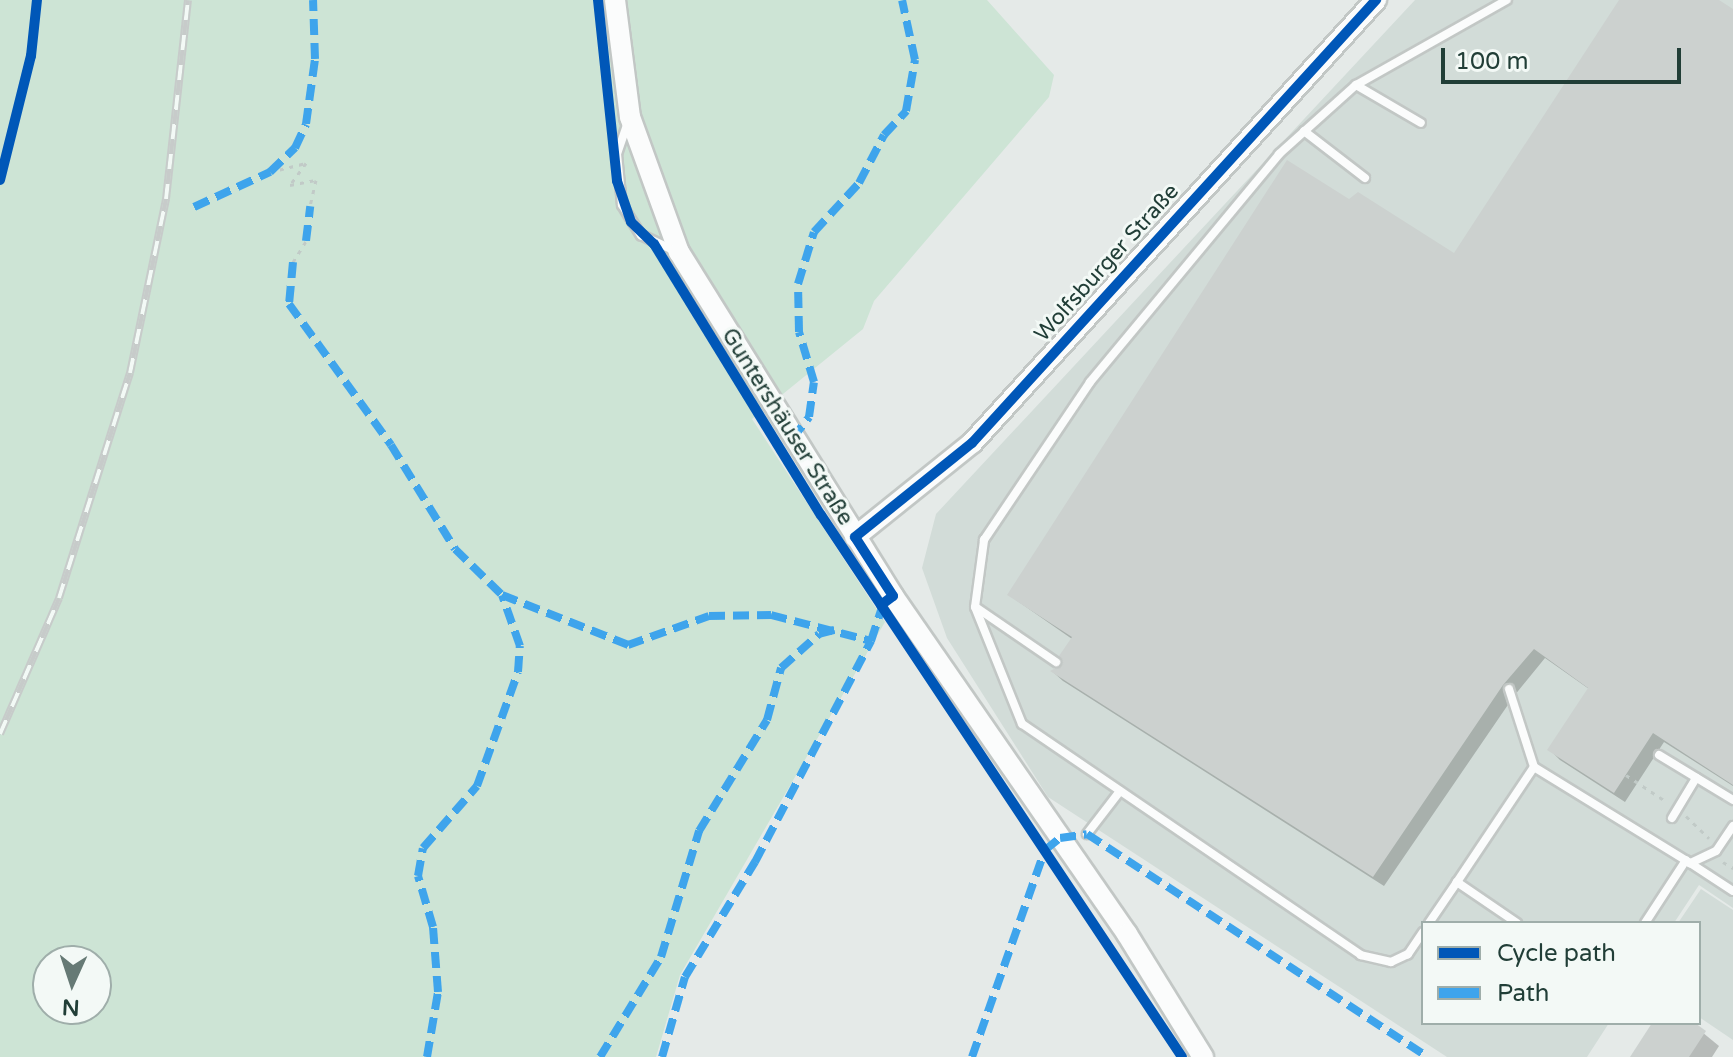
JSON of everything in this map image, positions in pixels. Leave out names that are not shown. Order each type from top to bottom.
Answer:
[{"type":"street","name":"Guntershäuser Straße","points":[[615,0],[630,117],[679,252],[855,537],[1127,934],[1203,1057]]},
{"type":"street","name":"Wolfsburger Straße","points":[[855,537],[972,443],[1376,0]]},
{"type":"lane","points":[[1421,935],[1408,954],[1391,962],[1361,955],[1022,724],[975,607],[984,540],[1090,382],[1146,310],[1304,131],[1356,85],[1507,0]]},
{"type":"lane","points":[[1356,85],[1421,123]]},
{"type":"lane","points":[[630,117],[617,154],[622,205],[641,235],[679,252]]},
{"type":"lane","points":[[1304,131],[1365,178]]},
{"type":"lane","points":[[975,607],[1056,662]]},
{"type":"lane","points":[[1509,689],[1534,767],[1733,891]]},
{"type":"lane","points":[[1659,755],[1733,800]]},
{"type":"lane","points":[[1430,921],[1534,767]]},
{"type":"lane","points":[[1672,818],[1696,778]]},
{"type":"lane","points":[[1087,834],[1120,791]]},
{"type":"lane","points":[[1646,921],[1688,862],[1716,851],[1733,826]]},
{"type":"lane","points":[[1457,882],[1514,921]]},
{"type":"path","points":[[270,172],[306,163],[290,185],[316,180],[310,206]]},
{"type":"path","points":[[293,262],[306,241]]},
{"type":"shaded area","points":[[1415,0],[1733,0],[1733,908],[1699,885],[1675,921],[1421,921],[1421,1025],[1608,1025],[1587,1057],[1447,1057],[1048,797],[947,638],[922,568],[936,514]]},
{"type":"shaded area","points":[[1701,889],[1733,910],[1733,1040],[1701,1018],[1701,921],[1679,921]]},
{"type":"green space","points":[[0,0],[987,0],[1054,75],[1049,97],[874,301],[863,329],[752,419],[885,622],[680,975],[656,1057],[0,1057]]},
{"type":"building","points":[[1619,0],[1719,0],[1733,9],[1733,785],[1653,733],[1614,793],[1547,750],[1588,688],[1534,649],[1503,685],[1373,877],[1050,671],[1062,665],[1059,656],[1072,637],[1007,595],[1287,160],[1349,199],[1358,192],[1454,253]]},
{"type":"building","points":[[1651,1025],[1698,1025],[1706,1031],[1689,1057],[1630,1057]]},
{"type":"railway","points":[[0,734],[59,598],[130,373],[166,199],[188,0]]},
{"type":"marked path","points":[[194,207],[270,172],[295,148],[306,124],[315,59],[313,0]]},
{"type":"marked path","points":[[792,439],[809,417],[814,382],[799,332],[798,284],[814,232],[859,183],[884,135],[906,111],[915,60],[902,0]]},
{"type":"marked path","points":[[306,241],[310,206]]},
{"type":"marked path","points":[[293,262],[289,304],[391,445],[455,549],[502,595],[628,645],[709,616],[771,615],[871,641]]},
{"type":"marked path","points":[[427,1057],[438,992],[433,927],[418,876],[423,848],[477,786],[518,672],[520,646],[502,595]]},
{"type":"marked path","points":[[662,1057],[685,977],[755,862],[871,641],[883,603]]},
{"type":"marked path","points":[[600,1057],[661,957],[699,831],[767,720],[781,668],[819,634],[834,630]]},
{"type":"marked path","points":[[972,1057],[1045,850],[1060,838],[1087,834],[1428,1057]]},
{"type":"cycle path","points":[[0,180],[31,56],[37,0]]},
{"type":"cycle path","points":[[598,0],[617,181],[631,222],[654,244],[821,515],[1182,1057]]},
{"type":"cycle path","points":[[881,605],[893,596],[855,537],[972,443],[1376,0]]}]
